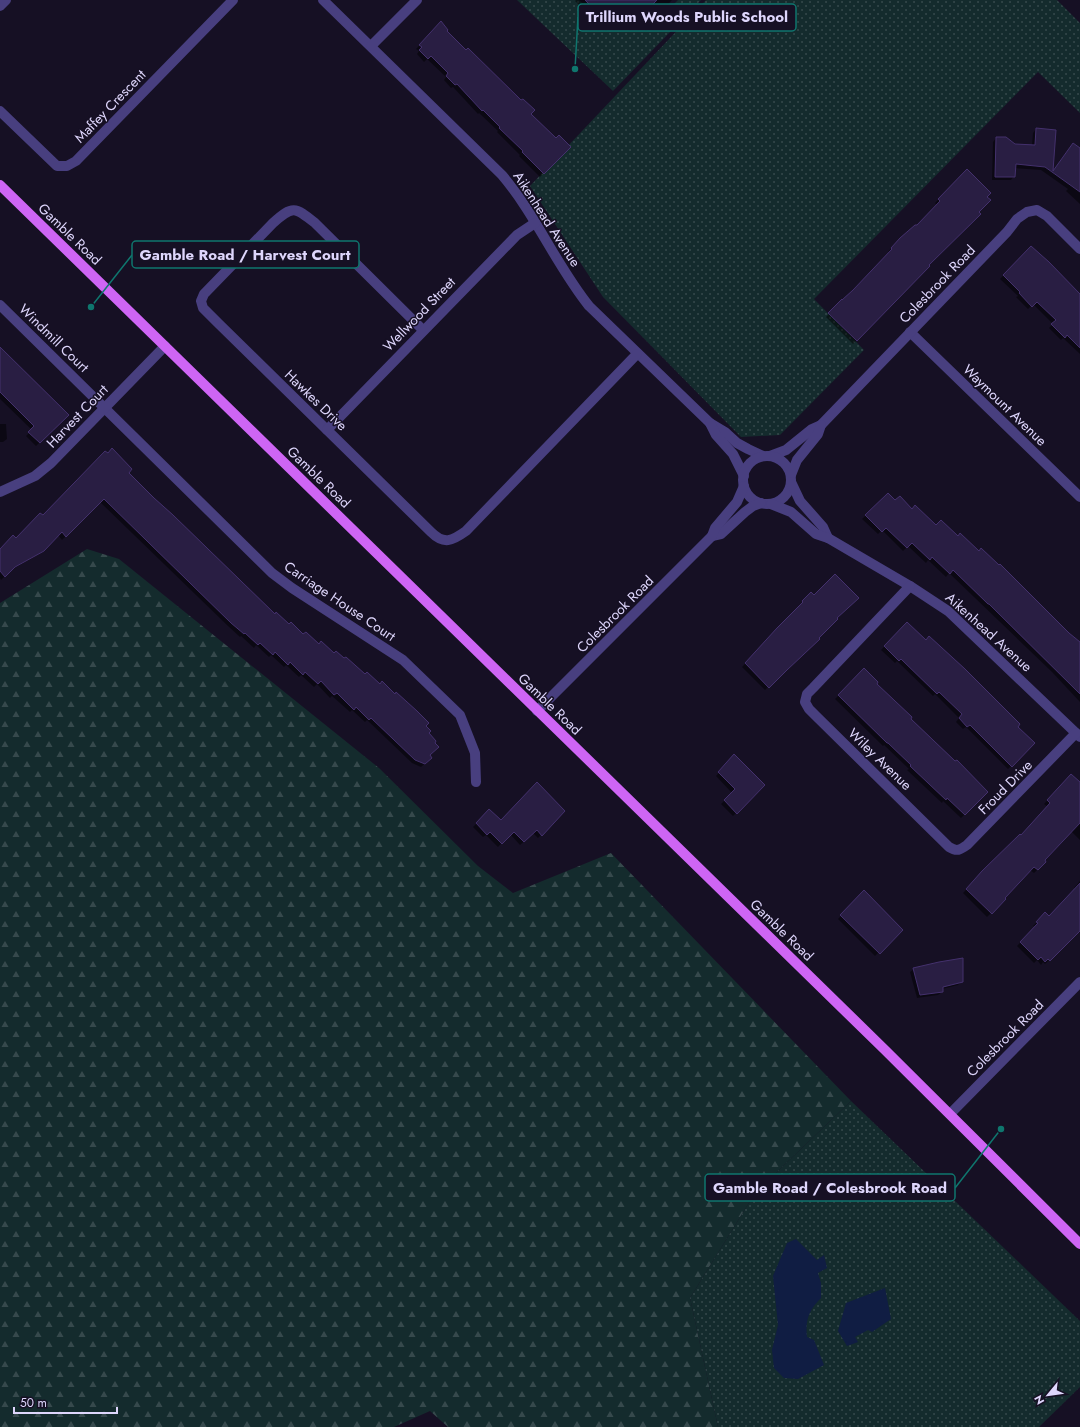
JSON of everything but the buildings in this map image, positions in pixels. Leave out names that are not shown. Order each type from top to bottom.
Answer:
[{"type":"main road","name":"Gamble Road","points":[[0,185],[538,710],[950,1114],[1080,1244]]},
{"type":"street","points":[[0,6],[6,0]]},
{"type":"street","name":"Maffey Crescent","points":[[0,111],[57,166],[67,166],[76,161],[233,0]]},
{"type":"street","name":"Aikenhead Avenue","points":[[323,0],[502,175],[511,186],[589,306],[710,423],[725,432],[737,443],[767,456]]},
{"type":"street","points":[[371,46],[417,0]]},
{"type":"street","name":"Hawkes Drive","points":[[423,330],[315,223],[298,210],[286,212],[278,219],[204,294],[201,301],[203,308],[437,538],[444,541],[456,538],[466,531],[637,354]]},
{"type":"street","name":"Colesbrook Road","points":[[791,479],[797,460],[818,434],[821,425],[1007,232],[1017,219],[1027,212],[1037,210],[1047,216],[1080,249]]},
{"type":"street","name":"Wellwood Street","points":[[327,430],[517,235],[535,223]]},
{"type":"street","name":"Windmill Court","points":[[0,305],[105,408]]},
{"type":"street","name":"Waymount Avenue","points":[[910,332],[1080,498]]},
{"type":"street","name":"Harvest Court","points":[[0,492],[35,476],[51,463],[165,346]]},
{"type":"street","name":"Carriage House Court","points":[[105,408],[272,573],[292,588],[404,660],[436,690],[460,715],[475,752],[476,782]]},
{"type":"street","name":"Aikenhead Avenue","points":[[710,423],[716,435],[733,454],[744,481]]},
{"type":"street","name":"Colesbrook Road","points":[[767,456],[782,452],[812,428],[821,425]]},
{"type":"street","points":[[767,456],[777,458],[783,462],[788,468],[791,479],[789,490],[784,497],[778,502],[766,503],[750,497],[746,491],[744,481],[746,468],[751,462],[757,458],[767,456]]},
{"type":"street","name":"Aikenhead Avenue","points":[[791,479],[800,501],[823,527],[828,538]]},
{"type":"street","name":"Colesbrook Road","points":[[538,710],[712,536],[715,528],[737,502],[744,481]]},
{"type":"street","name":"Aikenhead Avenue","points":[[766,503],[791,512],[816,534],[828,538],[936,602],[958,620],[1078,735]]},
{"type":"street","name":"Colesbrook Road","points":[[712,536],[721,534],[753,506],[766,503]]},
{"type":"street","name":"Wiley Avenue","points":[[910,586],[807,694],[805,702],[809,709],[949,846]]},
{"type":"street","name":"Froud Drive","points":[[949,846],[954,850],[960,850],[967,845],[1078,735]]},
{"type":"street","name":"Colesbrook Road","points":[[950,1114],[1080,982]]},
{"type":"green space","points":[[517,0],[579,0],[606,25],[612,20],[623,30],[633,19],[641,25],[657,7],[665,13],[678,0],[701,0],[613,91]]},
{"type":"green space","points":[[706,0],[1057,0],[1080,23],[1080,113],[1038,72],[814,299],[864,350],[780,435],[741,437],[603,297],[530,186]]},
{"type":"green space","points":[[87,549],[119,559],[379,768],[478,866],[513,893],[611,853],[851,1101],[755,1193],[690,1298],[718,1427],[448,1427],[430,1411],[394,1427],[0,1427],[0,603]]},
{"type":"green space","points":[[851,1101],[1080,1321],[1080,1387],[1039,1427],[718,1427],[690,1298],[755,1193]]},
{"type":"water","points":[[796,1239],[817,1260],[824,1255],[827,1268],[818,1273],[821,1283],[821,1298],[813,1307],[807,1320],[807,1337],[814,1340],[824,1365],[798,1379],[784,1378],[774,1368],[772,1350],[778,1325],[773,1276],[787,1243]]},
{"type":"water","points":[[885,1288],[891,1319],[872,1332],[868,1330],[855,1337],[858,1342],[847,1346],[838,1331],[846,1303]]},
{"type":"place","name":"Trillium Woods Public School","points":[[575,69]]},
{"type":"place","name":"Gamble Road / Harvest Court","points":[[91,307]]},
{"type":"place","name":"Gamble Road / Colesbrook Road","points":[[1001,1129]]}]
